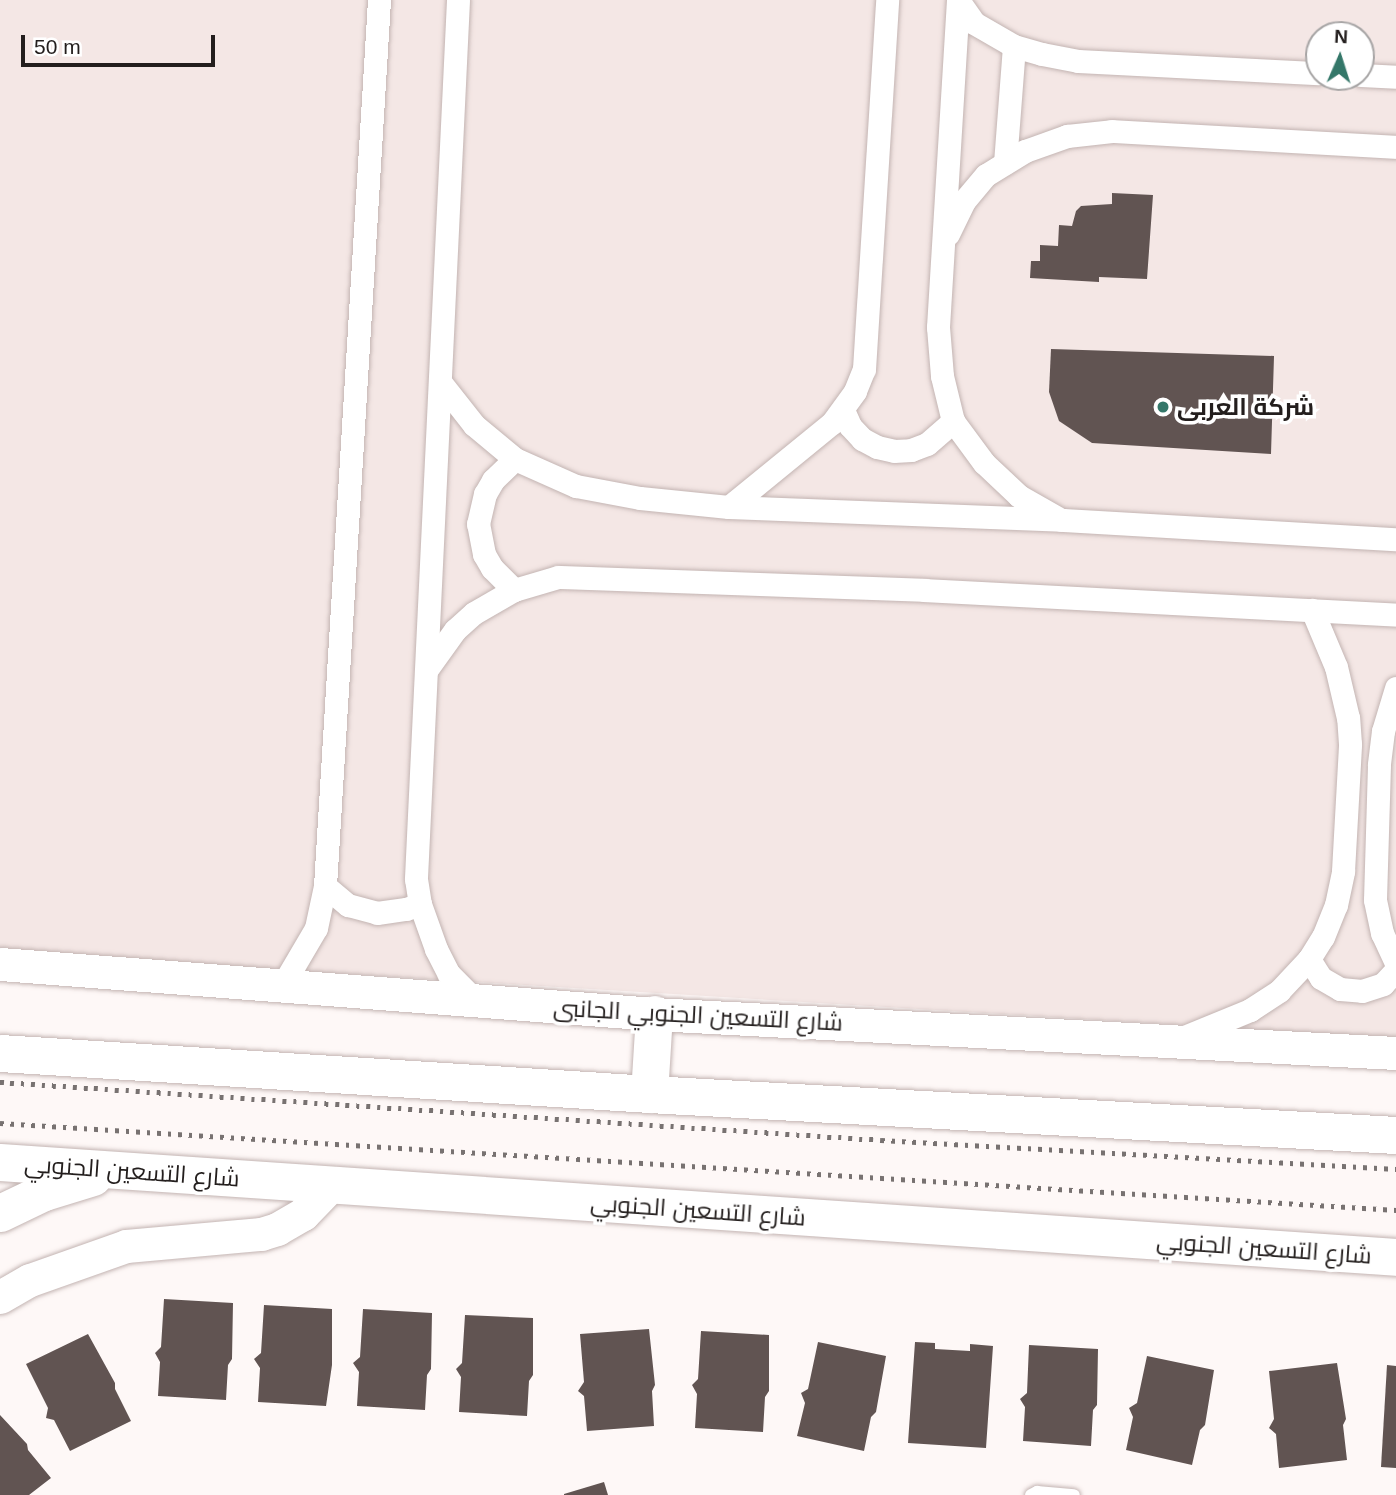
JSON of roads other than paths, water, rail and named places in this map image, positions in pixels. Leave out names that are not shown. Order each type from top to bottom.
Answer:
[{"type":"main road","points":[[649,1094],[654,1014]]},
{"type":"main road","points":[[1,1053],[649,1094],[1396,1135]]},
{"type":"main road","name":"شارع التسعين الجنوبي","points":[[0,1162],[1396,1257]]},
{"type":"main road","points":[[0,1213],[44,1192],[118,1169]]},
{"type":"street","points":[[282,986],[316,928],[326,886],[379,0]]},
{"type":"street","points":[[458,0],[416,879],[426,927],[445,966],[475,1000]]},
{"type":"street","points":[[729,506],[819,434],[843,410],[864,369],[887,0]]},
{"type":"street","points":[[958,0],[974,23],[1014,46],[1078,61],[1305,72]]},
{"type":"street","points":[[958,0],[937,327],[942,376],[953,421],[984,463],[1019,496],[1062,520]]},
{"type":"street","points":[[1005,163],[1014,46]]},
{"type":"street","points":[[1375,76],[1396,77]]},
{"type":"street","points":[[943,244],[964,201],[986,174],[1025,151],[1067,136],[1112,131],[1396,147]]},
{"type":"street","points":[[441,383],[474,425],[515,459],[576,486],[640,498],[729,506],[1062,520],[1396,539]]},
{"type":"street","points":[[843,410],[850,426],[862,439],[877,447],[894,451],[927,444],[953,421]]},
{"type":"street","points":[[514,590],[492,568],[484,554],[478,524],[485,494],[492,480],[515,459]]},
{"type":"street","points":[[426,672],[455,630],[474,613],[514,590],[558,578],[925,590],[1396,615]]},
{"type":"street","points":[[1176,1041],[1250,1010],[1279,990],[1309,959],[1323,937],[1336,905],[1343,871],[1350,744],[1348,718],[1336,667],[1312,610]]},
{"type":"street","points":[[1396,688],[1383,731],[1379,765],[1375,900],[1381,933],[1396,963]]},
{"type":"street","points":[[326,886],[348,905],[377,913],[420,904]]},
{"type":"street","points":[[1309,959],[1321,978],[1340,989],[1362,991],[1373,988],[1383,984],[1396,970]]},
{"type":"street","name":"شارع التسعين الجنوبي الجانبى","points":[[0,964],[654,1014],[1396,1053]]},
{"type":"street","points":[[0,1297],[30,1280],[126,1246],[261,1234],[277,1229],[303,1214],[330,1186]]},
{"type":"lane","points":[[1031,1495],[1037,1492],[1074,1495]]},
{"type":"railway","points":[[0,1082],[881,1140],[1396,1169]]},
{"type":"railway","points":[[0,1123],[1396,1210]]},
{"type":"place","name":"شركة العربى","points":[[1163,407]]}]
